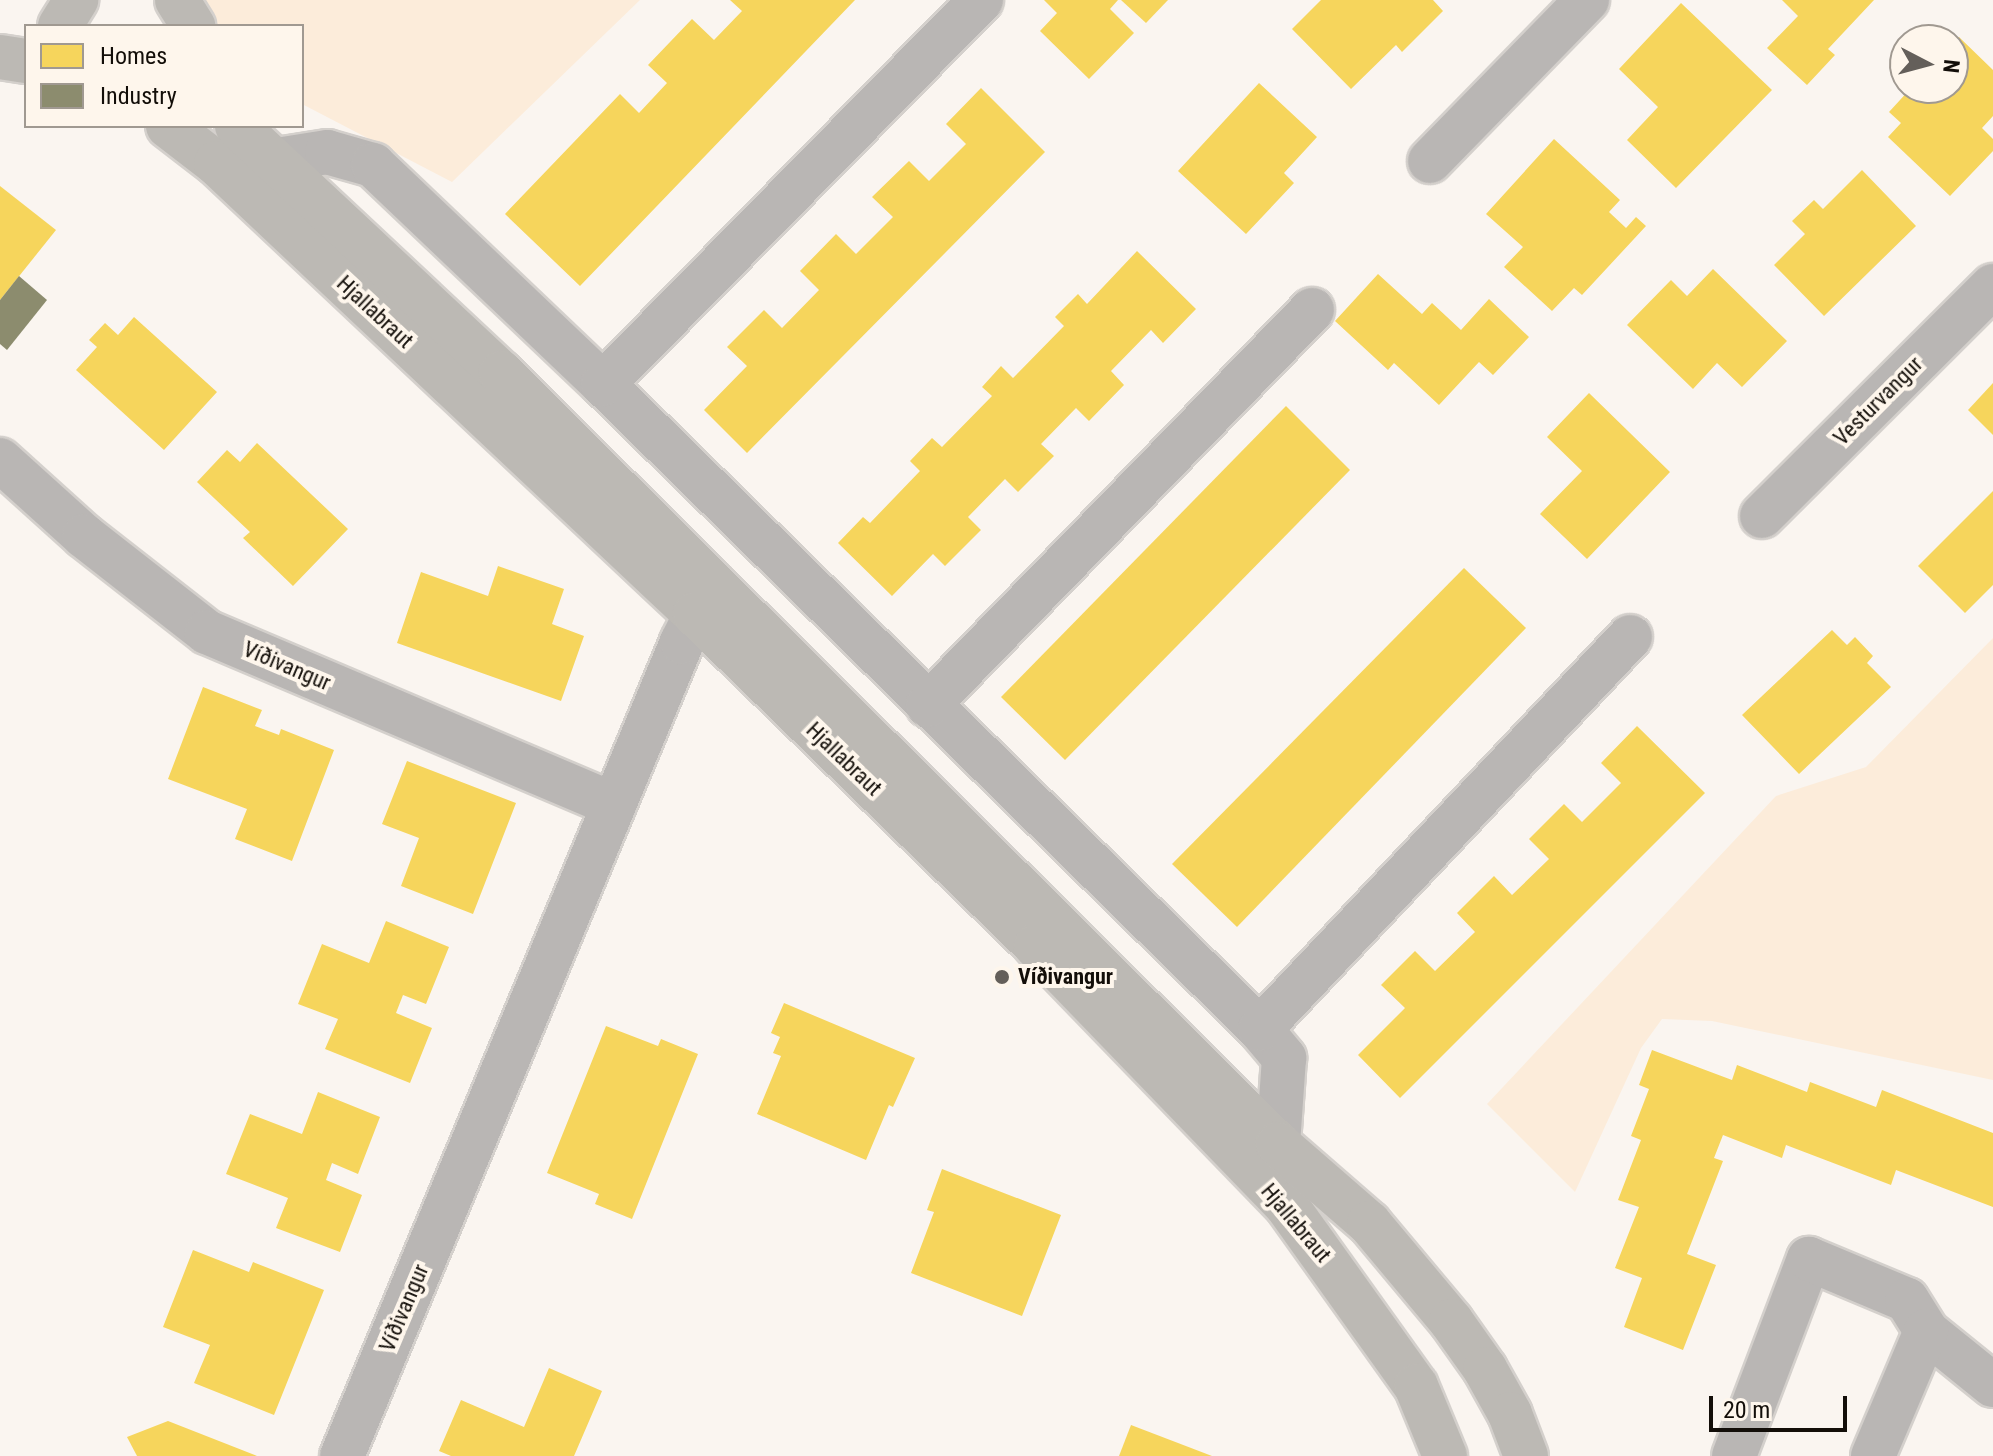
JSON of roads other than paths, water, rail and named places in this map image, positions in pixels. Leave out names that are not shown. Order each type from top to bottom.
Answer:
[{"type":"main road","points":[[177,0],[192,24]]},
{"type":"main road","points":[[0,57],[24,61]]},
{"type":"main road","name":"Hjallabraut","points":[[171,128],[216,163],[703,599],[1278,1144],[1369,1223],[1451,1321],[1510,1414],[1526,1456]]},
{"type":"main road","name":"Hjallabraut","points":[[239,128],[501,373],[703,599],[1287,1206],[1416,1386],[1445,1456]]},
{"type":"street","points":[[603,384],[981,0]]},
{"type":"street","points":[[1430,161],[1587,0]]},
{"type":"street","points":[[277,160],[327,152],[373,165],[603,384],[1260,1029],[1284,1058],[1278,1144]]},
{"type":"street","name":"Vesturvangur","points":[[1762,516],[1993,286]]},
{"type":"street","points":[[928,705],[1312,310]]},
{"type":"street","name":"Víðivangur","points":[[0,460],[84,536],[207,632],[614,805]]},
{"type":"street","name":"Víðivangur","points":[[342,1456],[703,599]]},
{"type":"street","points":[[1260,1029],[1630,637]]},
{"type":"street","points":[[1734,1456],[1809,1259],[1907,1300],[1926,1331],[1993,1385]]},
{"type":"street","points":[[1873,1456],[1926,1331]]},
{"type":"place","name":"Víðivangur","points":[[1002,977]]}]
